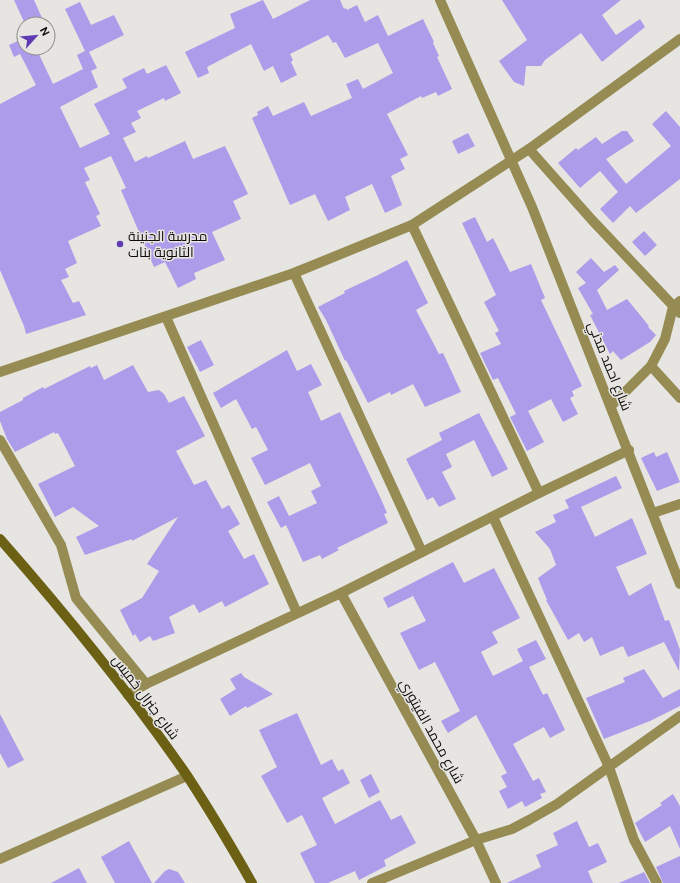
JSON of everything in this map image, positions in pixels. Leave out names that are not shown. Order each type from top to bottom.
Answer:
[{"type":"main road","name":"شارع جنرال خميس","points":[[0,539],[56,604],[128,695],[186,776],[252,883]]},
{"type":"street","name":"شارع احمد مدني","points":[[440,0],[532,207],[629,450],[680,584]]},
{"type":"street","points":[[0,372],[294,273],[412,225],[529,149],[680,39]]},
{"type":"street","points":[[529,149],[592,220],[678,307],[665,339],[651,366],[611,406]]},
{"type":"street","points":[[412,225],[539,493]]},
{"type":"street","points":[[294,273],[422,552]]},
{"type":"street","points":[[166,317],[297,613]]},
{"type":"street","points":[[651,366],[680,398]]},
{"type":"street","points":[[0,440],[61,545],[76,598],[146,684]]},
{"type":"street","points":[[128,695],[146,684],[341,593],[539,493],[629,450]]},
{"type":"street","points":[[653,513],[680,504]]},
{"type":"street","points":[[493,517],[609,768],[634,840],[657,883]]},
{"type":"street","name":"شارع محمد الفيتوري","points":[[341,593],[476,840],[496,883]]},
{"type":"street","points":[[372,883],[476,840],[512,829],[529,820],[557,804],[680,716]]},
{"type":"street","points":[[0,858],[186,776]]},
{"type":"building","points":[[14,0],[34,0],[41,16],[21,16]]},
{"type":"building","points":[[263,0],[273,19],[310,0],[340,0],[344,9],[346,8],[347,10],[357,5],[365,22],[378,15],[388,36],[423,19],[434,42],[433,43],[439,56],[437,57],[452,89],[438,96],[436,92],[422,98],[421,96],[387,114],[408,155],[400,159],[405,169],[391,176],[402,205],[385,213],[372,184],[345,197],[350,210],[328,221],[315,194],[290,205],[252,118],[258,115],[257,112],[268,106],[273,116],[304,102],[311,116],[352,98],[346,84],[358,79],[363,89],[393,73],[378,43],[345,58],[336,42],[333,43],[328,35],[290,54],[293,60],[291,62],[297,75],[281,83],[273,66],[264,71],[251,44],[207,67],[209,73],[198,78],[185,52],[235,28],[230,14]]},
{"type":"building","points":[[502,0],[621,0],[602,15],[616,35],[640,19],[645,27],[602,62],[581,33],[545,60],[541,66],[526,66],[524,86],[514,82],[499,61],[527,40]]},
{"type":"building","points":[[80,2],[91,25],[114,15],[124,35],[89,52],[97,68],[91,71],[98,87],[60,107],[80,148],[110,134],[94,104],[127,88],[122,79],[144,68],[147,74],[166,65],[181,93],[165,101],[164,98],[137,111],[141,118],[131,123],[136,132],[123,138],[135,162],[147,156],[148,158],[185,141],[193,159],[225,146],[248,194],[233,201],[241,219],[212,232],[225,260],[194,273],[196,279],[178,288],[165,262],[154,267],[121,190],[126,188],[111,156],[84,168],[90,180],[85,182],[100,214],[96,216],[101,226],[68,241],[77,263],[65,269],[69,277],[61,280],[73,303],[79,301],[86,315],[26,334],[0,270],[0,104],[36,85],[21,56],[40,56],[53,84],[83,69],[77,55],[85,51],[65,9]]},
{"type":"building","points":[[16,42],[16,56],[14,57],[9,45]]},
{"type":"building","points":[[666,111],[680,127],[680,179],[636,213],[630,206],[613,223],[600,209],[618,192],[600,171],[580,188],[558,163],[576,148],[578,150],[596,137],[602,144],[622,131],[627,131],[634,141],[606,159],[626,184],[671,146],[652,124]]},
{"type":"building","points":[[468,133],[475,146],[458,154],[452,141]]},
{"type":"building","points":[[475,217],[487,242],[493,238],[510,272],[531,264],[545,298],[541,300],[582,386],[572,391],[574,396],[570,398],[578,414],[563,422],[551,399],[528,411],[544,442],[527,451],[510,417],[516,414],[498,378],[493,380],[480,353],[501,344],[495,333],[499,331],[484,302],[496,295],[462,223]]},
{"type":"building","points":[[644,231],[657,245],[645,256],[632,242]]},
{"type":"building","points":[[591,258],[604,272],[615,265],[619,270],[597,290],[607,310],[627,299],[649,326],[648,327],[656,335],[650,342],[621,360],[613,351],[610,354],[590,315],[593,314],[578,288],[586,283],[576,272]]},
{"type":"building","points":[[407,260],[428,303],[416,310],[439,354],[443,353],[461,392],[425,407],[413,384],[391,395],[390,392],[368,403],[318,307],[345,293],[344,291]]},
{"type":"building","points":[[201,340],[214,365],[200,372],[187,347]]},
{"type":"building","points":[[287,350],[297,371],[311,364],[322,385],[308,392],[321,421],[340,412],[381,499],[387,513],[384,514],[388,523],[337,548],[339,550],[322,559],[320,555],[303,562],[286,525],[281,528],[267,502],[279,496],[289,516],[317,503],[311,491],[321,486],[310,463],[265,485],[251,458],[268,450],[256,427],[252,429],[236,399],[221,408],[213,393]]},
{"type":"building","points":[[97,365],[104,380],[133,365],[148,392],[159,390],[164,394],[169,403],[184,396],[205,436],[176,451],[194,485],[206,480],[222,509],[229,505],[240,524],[228,531],[244,559],[254,554],[269,584],[225,607],[222,601],[199,613],[194,604],[169,617],[175,633],[153,641],[150,636],[140,642],[135,634],[133,636],[120,610],[142,598],[159,571],[147,564],[178,517],[132,541],[132,539],[85,555],[76,537],[99,526],[73,507],[55,517],[38,484],[75,466],[58,433],[55,434],[54,432],[15,452],[7,439],[0,421],[0,412],[23,400],[23,398],[43,387],[44,389],[90,366],[91,368]]},
{"type":"building","points":[[479,413],[508,469],[492,477],[474,440],[446,454],[452,467],[442,472],[456,499],[439,507],[433,497],[427,500],[406,459],[442,440],[439,433]]},
{"type":"building","points":[[654,452],[656,457],[667,452],[680,482],[657,491],[641,458]]},
{"type":"building","points":[[616,476],[622,488],[581,507],[595,537],[632,518],[647,554],[616,567],[629,596],[651,583],[665,621],[669,620],[680,650],[679,671],[664,642],[628,657],[623,646],[600,656],[592,637],[584,642],[579,633],[568,640],[546,600],[538,578],[556,565],[550,549],[535,532],[556,522],[553,515],[569,508],[565,500]]},
{"type":"building","points":[[453,562],[464,583],[494,568],[520,618],[492,632],[498,643],[481,652],[493,676],[523,661],[517,649],[536,640],[546,659],[529,667],[543,695],[547,693],[565,730],[550,738],[544,727],[513,744],[533,781],[539,778],[546,792],[540,794],[542,798],[525,807],[522,801],[508,809],[499,791],[507,787],[501,776],[507,773],[476,715],[448,733],[441,721],[460,711],[435,662],[419,670],[400,633],[426,621],[413,596],[388,608],[383,598]]},
{"type":"building","points":[[644,669],[663,698],[680,689],[680,706],[650,721],[604,739],[586,698],[625,682],[623,678]]},
{"type":"building","points":[[241,673],[244,677],[273,694],[247,708],[246,706],[230,716],[220,699],[236,689],[230,679]]},
{"type":"building","points":[[297,713],[321,765],[332,759],[338,771],[343,769],[350,783],[322,798],[335,824],[380,800],[391,820],[401,815],[416,843],[384,860],[386,866],[359,880],[355,871],[328,883],[315,883],[300,853],[317,845],[302,815],[287,823],[261,776],[277,767],[259,730]]},
{"type":"building","points":[[0,714],[24,760],[8,768],[0,753]]},
{"type":"building","points":[[371,774],[380,792],[369,798],[360,780]]},
{"type":"building","points":[[673,794],[680,806],[680,849],[670,826],[645,842],[635,823],[662,805],[660,803]]},
{"type":"building","points":[[577,821],[589,847],[598,843],[607,862],[588,871],[593,883],[507,883],[541,867],[536,855],[558,845],[553,833]]},
{"type":"building","points":[[129,841],[152,883],[115,883],[101,857]]},
{"type":"building","points":[[680,856],[680,883],[663,883],[656,867]]},
{"type":"building","points":[[79,868],[87,883],[51,883]]},
{"type":"building","points":[[169,869],[178,872],[185,883],[154,883],[165,871]]},
{"type":"building","points":[[644,872],[650,883],[619,883]]},
{"type":"place","name":"مدرسة الجنينة الثانوية بنات","points":[[120,244]]}]
